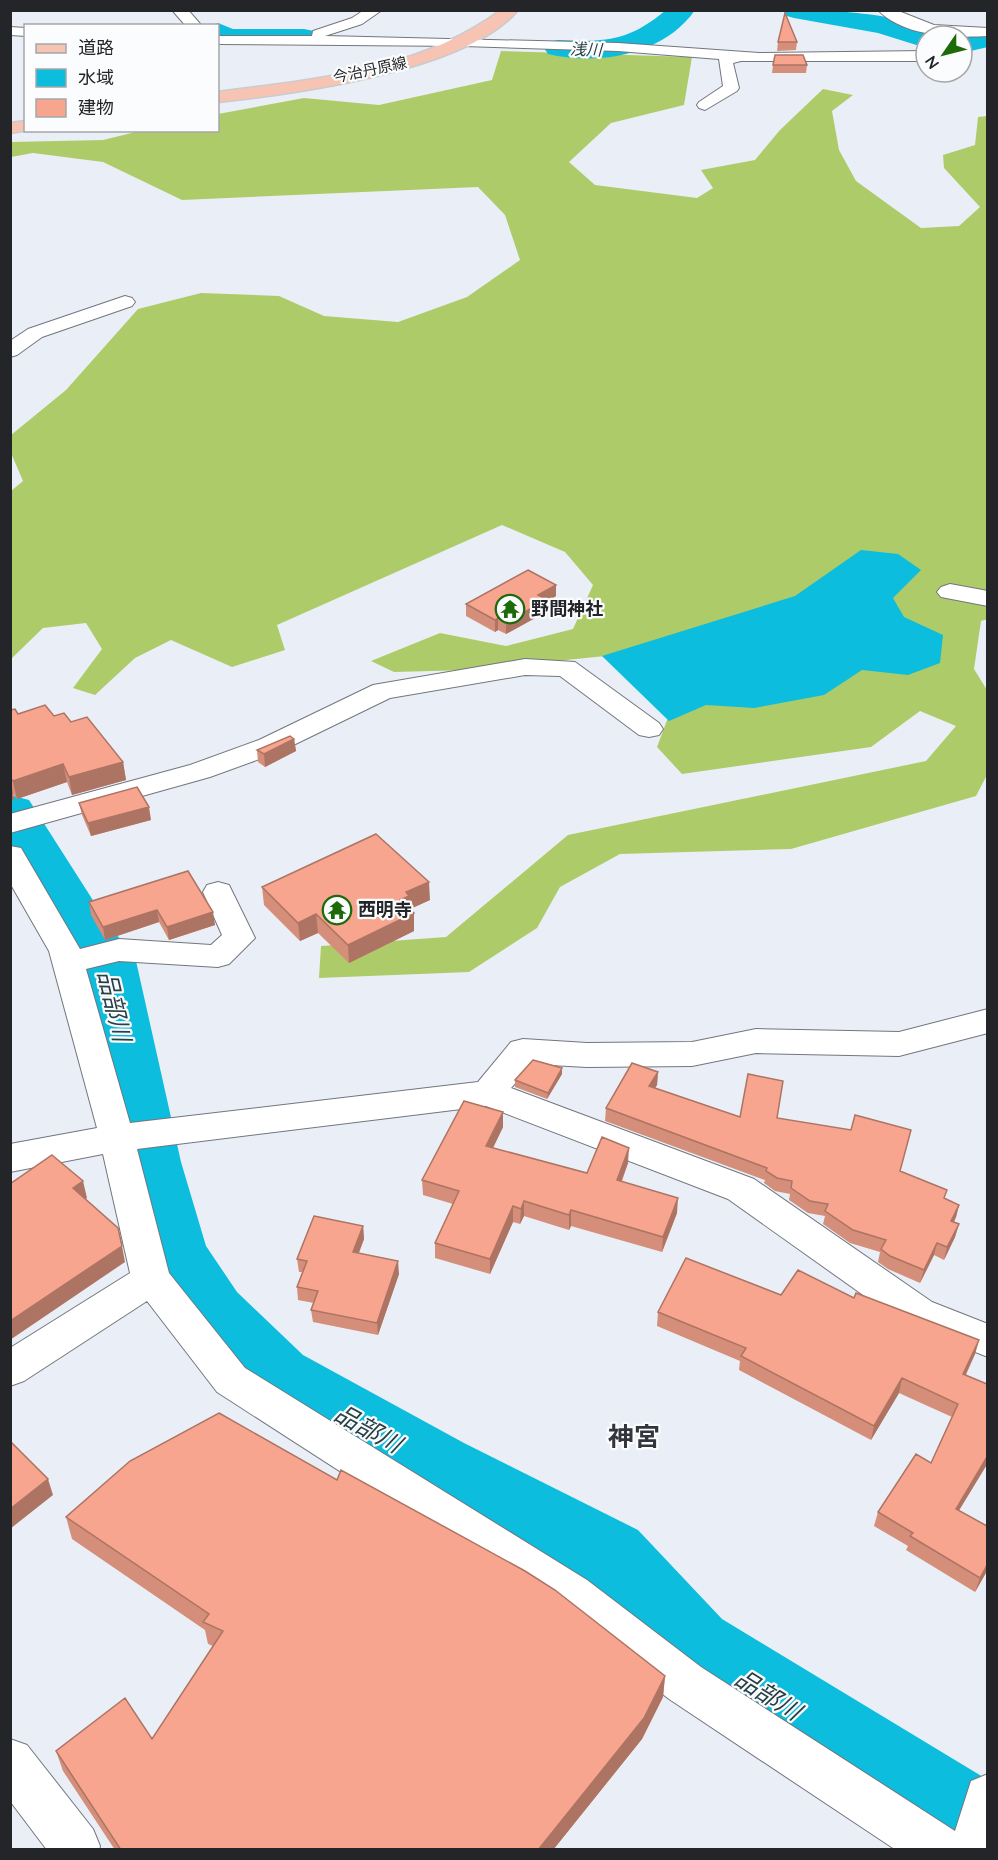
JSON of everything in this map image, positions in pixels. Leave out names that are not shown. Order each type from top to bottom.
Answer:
[{"type":"main road","name":"今治丹原線","points":[[219,97],[302,84],[407,63],[463,42],[500,21],[511,10]]},
{"type":"street","points":[[179,10],[193,24]]},
{"type":"street","points":[[301,42],[357,21],[375,10]]},
{"type":"street","points":[[885,10],[916,27],[943,31],[987,32]]},
{"type":"street","points":[[219,40],[463,42],[618,47],[743,56],[914,56]]},
{"type":"street","points":[[705,105],[731,88],[725,61],[743,56]]},
{"type":"street","points":[[10,351],[35,333],[125,302]]},
{"type":"street","points":[[950,592],[987,599]]},
{"type":"street","points":[[10,824],[200,771],[269,746],[383,690],[525,667],[566,668],[649,729]]},
{"type":"street","points":[[10,855],[65,951],[117,1138],[151,1278],[231,1380],[571,1595],[685,1683],[940,1850]]},
{"type":"street","points":[[68,963],[119,950],[218,956],[239,938],[218,892]]},
{"type":"street","points":[[488,1093],[523,1051],[587,1055],[692,1054],[756,1041],[899,1044],[987,1022]]},
{"type":"street","points":[[10,1158],[117,1138],[488,1093],[741,1189],[918,1313],[987,1341]]},
{"type":"street","points":[[10,1369],[151,1278]]},
{"type":"street","points":[[10,1762],[76,1846],[71,1850]]},
{"type":"street","points":[[974,1850],[987,1798]]},
{"type":"green space","points":[[501,51],[692,57],[684,105],[611,123],[569,162],[595,185],[697,198],[713,188],[701,170],[755,160],[780,130],[823,89],[853,95],[832,111],[839,150],[856,181],[921,228],[959,226],[980,207],[944,168],[943,155],[975,145],[978,117],[987,116],[988,619],[981,621],[974,669],[987,690],[988,773],[976,796],[791,849],[620,854],[560,887],[537,928],[469,972],[319,978],[321,946],[446,937],[568,835],[926,761],[956,726],[920,711],[871,747],[682,774],[657,747],[675,699],[673,649],[470,670],[394,672],[371,661],[440,633],[506,646],[573,629],[593,585],[565,552],[502,525],[277,625],[285,650],[232,667],[171,640],[135,658],[95,695],[73,688],[102,649],[86,623],[43,628],[11,659],[11,491],[23,481],[11,453],[11,435],[66,390],[138,309],[201,293],[279,296],[324,316],[398,322],[467,297],[520,260],[505,215],[478,187],[182,200],[103,162],[33,153],[11,157],[11,142],[103,140],[136,132],[219,132],[219,114],[304,98],[379,105],[492,80]]},
{"type":"water","points":[[861,550],[898,554],[921,570],[893,598],[904,617],[943,635],[940,663],[908,675],[862,670],[824,695],[754,708],[706,705],[669,721],[602,656],[795,596]]},
{"type":"building","points":[[785,13],[797,42],[778,42]]},
{"type":"building","points":[[775,55],[803,55],[807,65],[773,65]]},
{"type":"building","name":"野間神社","points":[[528,570],[556,585],[538,595],[547,600],[506,622],[498,618],[495,620],[466,604]]},
{"type":"building","points":[[45,705],[54,716],[64,713],[71,722],[87,717],[123,762],[69,777],[63,764],[13,781],[10,778],[10,710],[15,709],[18,714]]},
{"type":"building","points":[[290,736],[294,739],[264,754],[257,750]]},
{"type":"building","points":[[137,787],[149,807],[88,823],[79,803]]},
{"type":"building","name":"西明寺","points":[[376,834],[429,882],[406,892],[409,896],[400,900],[414,913],[348,945],[316,914],[298,923],[262,887]]},
{"type":"building","points":[[188,871],[213,912],[167,927],[157,910],[103,927],[89,902]]},
{"type":"building","points":[[533,1060],[562,1068],[548,1093],[515,1080]]},
{"type":"building","points":[[632,1063],[658,1072],[649,1086],[740,1117],[748,1074],[783,1081],[777,1118],[851,1130],[855,1115],[911,1130],[900,1171],[947,1190],[944,1198],[959,1205],[951,1221],[959,1224],[947,1247],[937,1243],[924,1270],[890,1256],[881,1249],[886,1240],[853,1230],[825,1211],[828,1204],[810,1201],[791,1188],[792,1181],[777,1178],[766,1171],[767,1168],[606,1108]]},
{"type":"building","points":[[464,1101],[503,1112],[486,1146],[587,1173],[602,1137],[629,1148],[617,1180],[678,1198],[663,1237],[571,1210],[569,1215],[524,1201],[521,1209],[513,1206],[490,1259],[435,1243],[459,1191],[422,1180]]},
{"type":"building","points":[[52,1155],[83,1181],[73,1188],[118,1228],[122,1246],[10,1321],[10,1184]]},
{"type":"building","points":[[314,1216],[363,1226],[353,1252],[398,1261],[377,1323],[311,1310],[318,1291],[297,1287],[307,1261],[297,1259]]},
{"type":"building","points":[[686,1258],[781,1295],[798,1270],[854,1298],[856,1293],[979,1340],[963,1374],[987,1384],[987,1457],[956,1509],[987,1526],[987,1565],[980,1578],[910,1536],[913,1533],[878,1512],[916,1454],[931,1463],[958,1404],[902,1378],[874,1426],[741,1356],[746,1348],[658,1312]]},
{"type":"building","points":[[219,1413],[337,1480],[341,1470],[525,1571],[555,1590],[665,1676],[644,1718],[538,1850],[121,1850],[56,1751],[125,1698],[152,1739],[223,1631],[203,1622],[209,1614],[66,1517],[130,1461]]},
{"type":"building","points":[[10,1441],[48,1479],[10,1509]]},
{"type":"waterway","name":"浅川","points":[[558,48],[612,49],[625,46],[638,42],[651,34],[682,10]]},
{"type":"waterway","name":"浅川","points":[[796,10],[881,25],[914,36]]},
{"type":"waterway","name":"浅川","points":[[219,32],[224,36],[233,37],[304,37]]},
{"type":"waterway","name":"浅川","points":[[974,42],[988,38]]},
{"type":"waterway","name":"品部川","points":[[10,812],[82,930],[106,961],[148,1162],[173,1254],[212,1313],[277,1377],[437,1467],[610,1556],[692,1647],[988,1831]]},
{"type":"place","name":"野間神社","points":[[510,609]]},
{"type":"place","name":"西明寺","points":[[337,910]]},
{"type":"district","name":"神宮","points":[[634,1437]]}]
